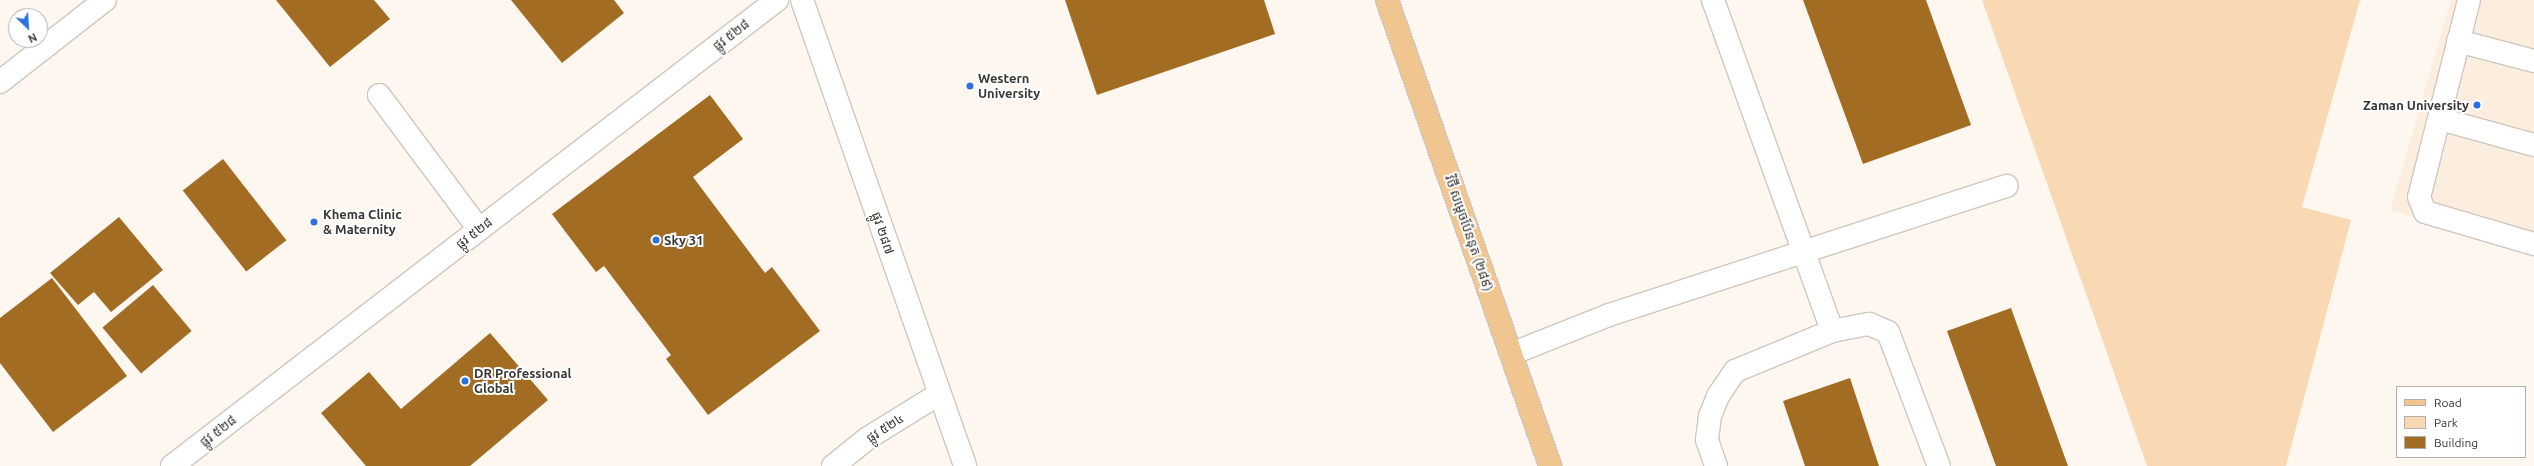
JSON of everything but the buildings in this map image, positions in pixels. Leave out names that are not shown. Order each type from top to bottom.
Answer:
[{"type":"main road","name":"វិថី សម្តេចប៉ែននុត (២៨៩)","points":[[1387,0],[1550,466]]},
{"type":"street","points":[[0,82],[105,0]]},
{"type":"street","name":"ផ្លូវ ៥២៨","points":[[172,466],[777,0]]},
{"type":"street","name":"ផ្លូវ ២៨៧","points":[[802,0],[965,466]]},
{"type":"street","points":[[1713,0],[1802,252],[1832,331]]},
{"type":"street","points":[[2469,0],[2419,197],[2425,212],[2534,244]]},
{"type":"street","points":[[2458,41],[2534,61]]},
{"type":"street","points":[[379,95],[479,229]]},
{"type":"street","points":[[2440,119],[2534,145]]},
{"type":"street","points":[[1511,354],[1609,315],[2007,186]]},
{"type":"street","points":[[1716,466],[1707,440],[1710,416],[1718,396],[1735,371],[1832,331],[1869,324],[1888,332],[1939,466]]},
{"type":"street","name":"ផ្លូវ ៥២៤","points":[[833,466],[868,438],[940,394]]},
{"type":"shaded area","name":"Zaman University","points":[[2451,0],[2534,0],[2534,253],[2390,210]]},
{"type":"green space","points":[[1982,0],[2360,0],[2302,207],[2351,220],[2286,466],[2147,466]]},
{"type":"place","name":"Western University","points":[[970,86]]},
{"type":"place","name":"Zaman University","points":[[2477,105]]},
{"type":"place","name":"Khema Clinic & Maternity","points":[[314,222]]},
{"type":"place","name":"Sky 31","points":[[656,240]]},
{"type":"place","name":"DR Professional Global","points":[[465,381]]}]
